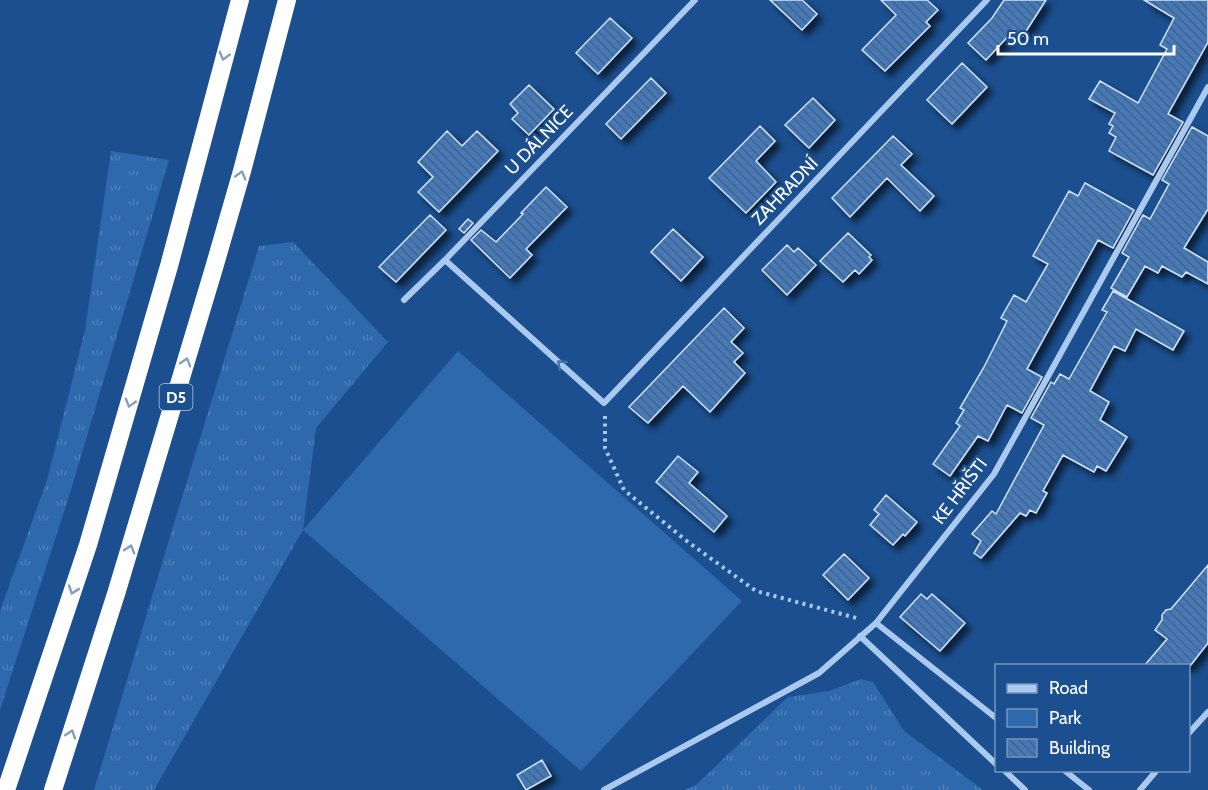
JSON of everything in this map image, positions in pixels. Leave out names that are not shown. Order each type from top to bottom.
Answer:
[{"type":"highway","name":"D5","points":[[6,790],[88,545],[169,266],[240,0]]},
{"type":"highway","name":"D5","points":[[53,790],[116,594],[214,268],[287,0]]},
{"type":"street","name":"U DÁLNICE","points":[[404,300],[695,0]]},
{"type":"street","name":"ZAHRADNÍ","points":[[604,403],[987,0]]},
{"type":"street","name":"KE HŘIŠTI","points":[[604,790],[819,673],[876,623],[994,474],[1208,87]]},
{"type":"street","points":[[445,260],[604,403]]},
{"type":"street","points":[[876,623],[995,717]]},
{"type":"street","points":[[860,636],[995,763]]},
{"type":"street","points":[[1190,732],[1208,712]]},
{"type":"street","points":[[1005,772],[1025,790]]},
{"type":"street","points":[[1065,772],[1089,790]]},
{"type":"street","points":[[1140,790],[1156,772]]},
{"type":"path","points":[[604,403],[605,448],[624,490],[688,542],[756,591],[876,623]]},
{"type":"green space","points":[[111,151],[169,160],[71,490],[0,710],[0,611],[47,480],[85,330]]},
{"type":"green space","points":[[293,242],[388,342],[316,428],[303,530],[154,790],[94,790],[259,246]]},
{"type":"green space","points":[[458,351],[742,601],[581,771],[303,530]]},
{"type":"green space","points":[[861,679],[873,682],[904,731],[983,790],[684,790],[696,785],[788,697],[829,691]]},
{"type":"building","points":[[770,0],[802,0],[817,14],[802,30]]},
{"type":"building","points":[[881,0],[927,0],[938,10],[926,22],[930,26],[885,71],[862,50],[896,15]]},
{"type":"building","points":[[1004,0],[1046,0],[1023,36],[1014,30],[986,60],[968,43],[992,18]]},
{"type":"building","points":[[1144,0],[1208,0],[1208,42],[1168,114],[1183,122],[1153,175],[1109,151],[1116,137],[1109,133],[1113,126],[1109,124],[1115,113],[1089,99],[1100,81],[1138,103],[1167,49],[1160,45],[1174,18]]},
{"type":"building","points":[[610,18],[632,38],[598,74],[576,53]]},
{"type":"building","points":[[962,63],[987,87],[952,124],[927,100]]},
{"type":"building","points":[[651,78],[666,93],[621,139],[606,124]]},
{"type":"building","points":[[529,85],[554,109],[529,135],[512,119],[518,113],[510,104]]},
{"type":"building","points":[[813,98],[835,120],[809,148],[785,125]]},
{"type":"building","points":[[760,126],[775,141],[756,161],[776,182],[746,213],[709,178]]},
{"type":"building","points":[[1192,127],[1208,136],[1208,209],[1184,248],[1208,262],[1208,284],[1186,272],[1182,277],[1162,266],[1158,273],[1145,266],[1127,297],[1111,288],[1129,257],[1122,253],[1143,215],[1150,219],[1169,184],[1162,180]]},
{"type":"building","points":[[447,131],[462,146],[477,131],[498,151],[439,212],[418,192],[433,177],[418,162]]},
{"type":"building","points":[[893,136],[912,154],[901,165],[934,196],[920,211],[887,178],[850,217],[832,198]]},
{"type":"building","points":[[1085,183],[1134,210],[1113,248],[1098,240],[1027,369],[1042,377],[1022,413],[1007,405],[988,441],[978,436],[950,476],[933,464],[960,426],[956,423],[964,410],[960,408],[1007,321],[1001,318],[1014,295],[1026,302],[1048,264],[1033,256],[1069,191],[1078,196]]},
{"type":"building","points":[[546,187],[567,207],[526,249],[532,255],[510,278],[471,240],[481,230],[496,242]]},
{"type":"building","points":[[430,215],[446,230],[396,282],[379,267]]},
{"type":"building","points":[[468,219],[473,223],[464,233],[459,229]]},
{"type":"building","points":[[673,229],[703,257],[681,281],[651,252]]},
{"type":"building","points":[[848,233],[871,255],[869,257],[872,260],[859,274],[855,270],[843,282],[820,261]]},
{"type":"building","points":[[787,245],[794,252],[798,248],[816,265],[787,295],[762,270]]},
{"type":"building","points":[[1113,291],[1184,331],[1173,350],[1136,329],[1125,351],[1114,346],[1090,391],[1109,402],[1100,420],[1127,437],[1106,471],[1097,466],[1094,472],[1063,455],[1043,491],[1047,493],[1036,513],[1030,510],[1026,516],[1020,513],[981,558],[974,553],[981,541],[972,534],[992,511],[996,514],[1044,425],[1031,418],[1051,382],[1054,384],[1060,374],[1069,379],[1107,312],[1102,310]]},
{"type":"building","points":[[724,308],[744,328],[731,342],[743,353],[734,362],[745,373],[710,412],[683,386],[648,423],[629,407]]},
{"type":"building","points":[[678,456],[698,472],[689,483],[727,516],[714,532],[656,482]]},
{"type":"building","points":[[886,495],[917,522],[905,536],[903,534],[893,545],[870,525],[879,514],[874,510]]},
{"type":"building","points":[[844,554],[869,578],[848,600],[823,575]]},
{"type":"building","points":[[1208,565],[1208,643],[1190,666],[1190,664],[1146,664],[1167,639],[1155,630],[1162,620],[1162,615],[1166,610],[1171,609]]},
{"type":"building","points":[[921,594],[927,599],[932,594],[965,623],[940,651],[900,617]]},
{"type":"building","points":[[542,760],[551,776],[526,790],[517,775]]}]
